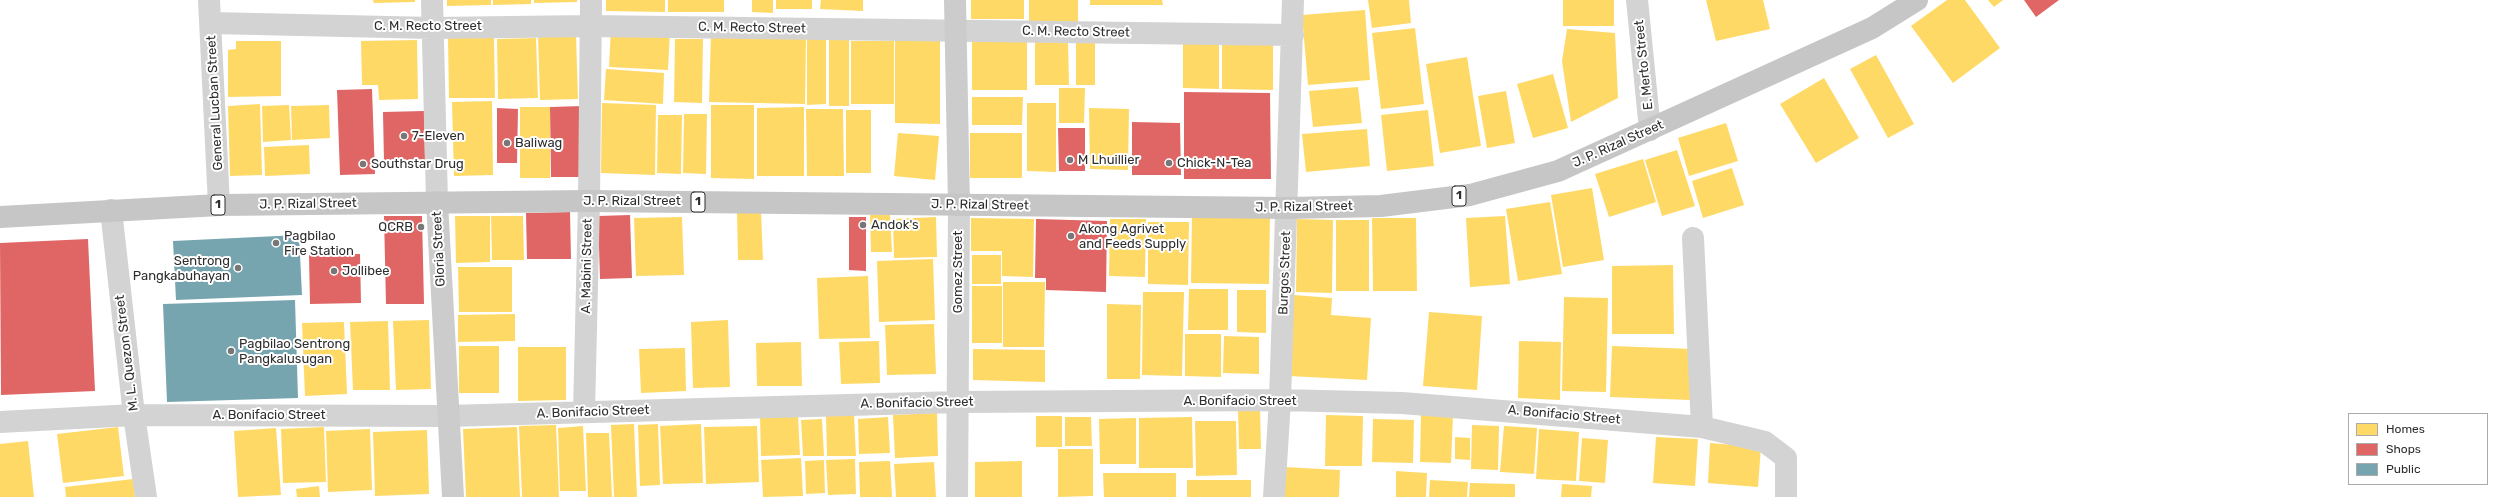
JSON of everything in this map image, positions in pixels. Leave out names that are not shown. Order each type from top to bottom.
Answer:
[{"type":"main road","name":"J. P. Rizal Street","points":[[0,217],[219,205],[437,202],[589,201],[1287,208],[1380,206],[1470,195],[1558,171],[1872,28],[1917,0]]},
{"type":"street","name":"General Lucban Street","points":[[209,0],[219,205]]},
{"type":"street","name":"Gloria Street","points":[[432,0],[437,202],[447,416],[453,497]]},
{"type":"street","name":"A. Mabini Street","points":[[584,412],[589,201],[591,0]]},
{"type":"street","name":"Gomez Street","points":[[955,0],[959,205],[957,497]]},
{"type":"street","name":"Burgos Street","points":[[1274,497],[1280,400],[1293,0]]},
{"type":"street","name":"E. Merto Street","points":[[1637,0],[1650,130]]},
{"type":"street","name":"C. M. Recto Street","points":[[211,23],[432,28],[590,26],[1293,35]]},
{"type":"street","name":"M. L. Quezon Street","points":[[111,210],[134,415],[146,497]]},
{"type":"street","points":[[1693,238],[1702,427]]},
{"type":"street","name":"A. Bonifacio Street","points":[[0,422],[134,415],[447,416],[958,402],[1280,400],[1402,403],[1702,427],[1765,442],[1786,458],[1786,497]]},
{"type":"building: Homes","points":[[373,0],[415,0],[415,2],[374,3]]},
{"type":"building: Homes","points":[[447,0],[491,0],[491,5],[447,6]]},
{"type":"building: Homes","points":[[493,0],[531,0],[531,4],[493,5]]},
{"type":"building: Homes","points":[[534,0],[577,0],[577,2],[534,3]]},
{"type":"building: Homes","points":[[606,0],[665,0],[665,12],[606,11]]},
{"type":"building: Homes","points":[[668,0],[724,0],[724,12],[668,12]]},
{"type":"building: Homes","points":[[752,0],[773,0],[773,13],[752,12]]},
{"type":"building: Homes","points":[[776,0],[812,0],[812,9],[776,9]]},
{"type":"building: Homes","points":[[821,0],[863,0],[863,11],[820,9]]},
{"type":"building: Homes","points":[[971,0],[1024,0],[1024,19],[971,19]]},
{"type":"building: Homes","points":[[1029,0],[1078,0],[1078,24],[1029,24]]},
{"type":"building: Homes","points":[[1090,0],[1162,0],[1163,5],[1090,5]]},
{"type":"building: Homes","points":[[1368,0],[1409,0],[1411,23],[1372,28]]},
{"type":"building: Homes","points":[[1563,0],[1614,0],[1614,26],[1563,26]]},
{"type":"building: Homes","points":[[1706,0],[1763,0],[1770,29],[1716,41]]},
{"type":"building: Homes","points":[[1947,0],[1965,0],[2000,48],[1953,83],[1911,26]]},
{"type":"building: Homes","points":[[1988,0],[2003,0],[1994,7]]},
{"type":"building: Homes","points":[[1365,10],[1370,80],[1308,85],[1302,15]]},
{"type":"building: Homes","points":[[611,28],[670,31],[668,70],[609,67]]},
{"type":"building: Homes","points":[[1415,28],[1424,104],[1381,109],[1372,33]]},
{"type":"building: Homes","points":[[1567,29],[1615,33],[1618,98],[1571,122],[1562,61]]},
{"type":"building: Homes","points":[[711,33],[806,36],[805,104],[709,102]]},
{"type":"building: Homes","points":[[538,35],[576,35],[578,99],[540,100]]},
{"type":"building: Homes","points":[[448,38],[494,38],[495,98],[449,98]]},
{"type":"building: Homes","points":[[536,38],[538,98],[498,99],[497,39]]},
{"type":"building: Homes","points":[[972,38],[1027,39],[1027,90],[972,90]]},
{"type":"building: Homes","points":[[675,39],[703,39],[702,103],[674,102]]},
{"type":"building: Homes","points":[[807,39],[826,39],[826,104],[807,105]]},
{"type":"building: Homes","points":[[417,40],[418,99],[379,100],[378,85],[362,85],[361,41]]},
{"type":"building: Homes","points":[[829,40],[849,40],[849,106],[829,106]]},
{"type":"building: Homes","points":[[1035,40],[1068,40],[1069,85],[1035,85]]},
{"type":"building: Homes","points":[[236,41],[281,41],[281,96],[228,97],[228,50],[236,49]]},
{"type":"building: Homes","points":[[851,41],[894,41],[894,104],[851,104]]},
{"type":"building: Homes","points":[[895,41],[940,41],[940,124],[895,123]]},
{"type":"building: Homes","points":[[1076,43],[1095,43],[1095,85],[1076,85]]},
{"type":"building: Homes","points":[[1183,43],[1219,43],[1219,89],[1183,88]]},
{"type":"building: Homes","points":[[1222,44],[1273,44],[1273,90],[1222,89]]},
{"type":"building: Homes","points":[[1876,55],[1914,124],[1888,138],[1850,69]]},
{"type":"building: Homes","points":[[1467,57],[1481,146],[1440,153],[1426,64]]},
{"type":"building: Homes","points":[[606,69],[664,73],[663,104],[604,100]]},
{"type":"building: Homes","points":[[1553,74],[1568,128],[1533,138],[1517,84]]},
{"type":"building: Homes","points":[[1824,78],[1859,138],[1816,163],[1780,104]]},
{"type":"building: Homes","points":[[1358,87],[1362,123],[1313,127],[1309,91]]},
{"type":"building: Homes","points":[[1059,88],[1085,88],[1084,123],[1059,123]]},
{"type":"building: Homes","points":[[1506,91],[1515,143],[1487,148],[1478,96]]},
{"type":"building: Homes","points":[[972,97],[1023,97],[1022,125],[972,125]]},
{"type":"building: Homes","points":[[492,101],[493,175],[454,176],[452,102]]},
{"type":"building: Homes","points":[[602,103],[656,105],[655,175],[601,173]]},
{"type":"building: Homes","points":[[1027,103],[1056,103],[1056,172],[1027,171]]},
{"type":"building: Homes","points":[[260,104],[262,175],[230,176],[228,106]]},
{"type":"building: Homes","points":[[289,105],[291,140],[263,142],[262,106]]},
{"type":"building: Homes","points":[[329,105],[330,138],[292,140],[291,106]]},
{"type":"building: Homes","points":[[711,105],[754,105],[754,179],[711,178]]},
{"type":"building: Homes","points":[[520,107],[550,107],[550,178],[520,178]]},
{"type":"building: Homes","points":[[804,107],[804,176],[757,176],[757,108]]},
{"type":"building: Homes","points":[[1089,108],[1129,109],[1128,170],[1090,169]]},
{"type":"building: Homes","points":[[806,109],[843,109],[844,176],[807,176]]},
{"type":"building: Homes","points":[[846,110],[871,110],[871,173],[846,173]]},
{"type":"building: Homes","points":[[1428,110],[1434,166],[1387,171],[1381,115]]},
{"type":"building: Homes","points":[[684,114],[707,114],[706,174],[683,173]]},
{"type":"building: Homes","points":[[658,115],[682,115],[681,174],[657,173]]},
{"type":"building: Homes","points":[[1726,123],[1738,161],[1689,176],[1678,138]]},
{"type":"building: Homes","points":[[1367,129],[1370,166],[1306,172],[1302,134]]},
{"type":"building: Homes","points":[[898,133],[939,136],[935,180],[894,176]]},
{"type":"building: Homes","points":[[970,133],[1022,133],[1022,178],[970,178]]},
{"type":"building: Homes","points":[[309,145],[310,174],[265,176],[264,147]]},
{"type":"building: Homes","points":[[1677,150],[1695,206],[1662,216],[1645,160]]},
{"type":"building: Homes","points":[[1643,159],[1656,202],[1609,217],[1595,174]]},
{"type":"building: Homes","points":[[1732,168],[1744,205],[1703,218],[1692,181]]},
{"type":"building: Homes","points":[[1592,188],[1604,260],[1563,267],[1551,195]]},
{"type":"building: Homes","points":[[1550,202],[1562,274],[1518,281],[1506,209]]},
{"type":"building: Homes","points":[[761,211],[763,260],[738,260],[737,212]]},
{"type":"building: Homes","points":[[1192,213],[1270,214],[1269,284],[1191,283]]},
{"type":"building: Homes","points":[[870,215],[890,215],[892,252],[871,252]]},
{"type":"building: Homes","points":[[455,216],[490,216],[490,262],[456,263]]},
{"type":"building: Homes","points":[[491,216],[523,216],[524,260],[492,260]]},
{"type":"building: Homes","points":[[1505,216],[1510,284],[1470,287],[1466,218]]},
{"type":"building: Homes","points":[[682,217],[684,275],[636,276],[634,218]]},
{"type":"building: Homes","points":[[936,217],[937,257],[894,258],[893,219]]},
{"type":"building: Homes","points":[[971,218],[1034,219],[1033,277],[1002,276],[1002,251],[971,251]]},
{"type":"building: Homes","points":[[1372,218],[1416,218],[1417,291],[1373,291]]},
{"type":"building: Homes","points":[[1110,219],[1146,219],[1145,277],[1109,276]]},
{"type":"building: Homes","points":[[1297,219],[1333,220],[1332,293],[1296,292]]},
{"type":"building: Homes","points":[[1336,220],[1369,220],[1369,291],[1336,291]]},
{"type":"building: Homes","points":[[1148,222],[1189,222],[1188,285],[1148,284]]},
{"type":"building: Homes","points":[[972,255],[1001,255],[1001,284],[972,284]]},
{"type":"building: Homes","points":[[933,259],[935,320],[879,322],[877,261]]},
{"type":"building: Homes","points":[[1673,265],[1674,334],[1612,334],[1612,266]]},
{"type":"building: Homes","points":[[458,267],[512,267],[512,312],[459,312]]},
{"type":"building: Homes","points":[[868,276],[870,338],[819,339],[817,278]]},
{"type":"building: Homes","points":[[1003,282],[1045,282],[1044,347],[1003,347]]},
{"type":"building: Homes","points":[[972,286],[1002,286],[1002,343],[972,343]]},
{"type":"building: Homes","points":[[1189,289],[1228,289],[1228,330],[1188,330]]},
{"type":"building: Homes","points":[[1237,290],[1266,290],[1266,333],[1237,332]]},
{"type":"building: Homes","points":[[1143,292],[1184,292],[1182,376],[1142,375]]},
{"type":"building: Homes","points":[[1294,295],[1332,298],[1331,315],[1371,318],[1367,380],[1289,376]]},
{"type":"building: Homes","points":[[1564,297],[1608,298],[1606,392],[1562,391]]},
{"type":"building: Homes","points":[[1107,304],[1141,305],[1140,379],[1107,379]]},
{"type":"building: Homes","points":[[1429,312],[1482,316],[1477,390],[1423,386]]},
{"type":"building: Homes","points":[[515,314],[515,341],[458,342],[458,315]]},
{"type":"building: Homes","points":[[429,320],[431,389],[396,390],[393,321]]},
{"type":"building: Homes","points":[[728,320],[730,387],[693,388],[691,322]]},
{"type":"building: Homes","points":[[388,321],[390,390],[353,390],[350,322]]},
{"type":"building: Homes","points":[[344,322],[347,394],[305,396],[302,323]]},
{"type":"building: Homes","points":[[934,324],[936,374],[887,375],[885,325]]},
{"type":"building: Homes","points":[[1185,334],[1221,334],[1221,377],[1185,376]]},
{"type":"building: Homes","points":[[1224,336],[1259,337],[1259,374],[1223,373]]},
{"type":"building: Homes","points":[[879,341],[880,383],[841,384],[839,342]]},
{"type":"building: Homes","points":[[1519,341],[1561,342],[1560,400],[1518,398]]},
{"type":"building: Homes","points":[[801,342],[802,386],[757,386],[756,343]]},
{"type":"building: Homes","points":[[459,346],[499,346],[499,393],[459,393]]},
{"type":"building: Homes","points":[[1612,346],[1693,349],[1691,400],[1610,397]]},
{"type":"building: Homes","points":[[518,347],[566,347],[566,400],[518,401]]},
{"type":"building: Homes","points":[[685,348],[686,391],[641,393],[639,349]]},
{"type":"building: Homes","points":[[973,349],[1045,350],[1045,382],[973,380]]},
{"type":"building: Homes","points":[[1260,408],[1261,449],[1239,449],[1238,409]]},
{"type":"building: Homes","points":[[937,413],[938,456],[895,458],[893,415]]},
{"type":"building: Homes","points":[[1421,414],[1453,415],[1451,463],[1420,462]]},
{"type":"building: Homes","points":[[798,415],[800,455],[761,456],[760,416]]},
{"type":"building: Homes","points":[[854,415],[856,456],[827,456],[826,416]]},
{"type":"building: Homes","points":[[1326,415],[1363,416],[1362,466],[1325,466]]},
{"type":"building: Homes","points":[[1036,416],[1062,416],[1062,447],[1036,447]]},
{"type":"building: Homes","points":[[888,417],[890,453],[859,454],[858,419]]},
{"type":"building: Homes","points":[[1065,417],[1091,417],[1092,446],[1065,446]]},
{"type":"building: Homes","points":[[1192,417],[1193,468],[1139,468],[1139,418]]},
{"type":"building: Homes","points":[[1136,418],[1136,464],[1100,464],[1099,419]]},
{"type":"building: Homes","points":[[822,419],[824,456],[803,456],[801,420]]},
{"type":"building: Homes","points":[[1373,419],[1414,420],[1413,463],[1372,462]]},
{"type":"building: Homes","points":[[1195,421],[1236,421],[1237,475],[1196,476]]},
{"type":"building: Homes","points":[[634,424],[637,497],[614,497],[611,425]]},
{"type":"building: Homes","points":[[658,424],[660,485],[640,486],[638,425]]},
{"type":"building: Homes","points":[[701,424],[703,483],[663,484],[660,426]]},
{"type":"building: Homes","points":[[556,425],[559,497],[522,497],[519,426]]},
{"type":"building: Homes","points":[[1472,425],[1499,426],[1498,470],[1471,469]]},
{"type":"building: Homes","points":[[583,426],[586,491],[560,491],[558,428]]},
{"type":"building: Homes","points":[[757,426],[759,482],[706,484],[704,427]]},
{"type":"building: Homes","points":[[1504,426],[1537,428],[1534,474],[1500,472]]},
{"type":"building: Homes","points":[[118,427],[124,476],[63,483],[57,434]]},
{"type":"building: Homes","points":[[324,427],[326,482],[283,483],[281,429]]},
{"type":"building: Homes","points":[[517,427],[520,497],[466,497],[463,429]]},
{"type":"building: Homes","points":[[276,428],[281,495],[238,497],[234,431]]},
{"type":"building: Homes","points":[[370,429],[372,490],[328,492],[326,431]]},
{"type":"building: Homes","points":[[1539,429],[1579,432],[1576,481],[1536,479]]},
{"type":"building: Homes","points":[[427,430],[429,494],[375,496],[373,432]]},
{"type":"building: Homes","points":[[586,433],[609,433],[612,497],[588,497]]},
{"type":"building: Homes","points":[[1455,437],[1470,438],[1470,460],[1455,459]]},
{"type":"building: Homes","points":[[1656,437],[1698,439],[1695,486],[1653,483]]},
{"type":"building: Homes","points":[[1582,438],[1608,440],[1605,483],[1579,481]]},
{"type":"building: Homes","points":[[28,441],[34,497],[0,497],[0,444]]},
{"type":"building: Homes","points":[[1710,443],[1761,447],[1758,487],[1708,483]]},
{"type":"building: Homes","points":[[1058,449],[1093,449],[1093,496],[1058,497]]},
{"type":"building: Homes","points":[[801,458],[803,496],[763,497],[761,460]]},
{"type":"building: Homes","points":[[855,459],[856,494],[828,495],[826,460]]},
{"type":"building: Homes","points":[[824,460],[825,493],[806,494],[805,461]]},
{"type":"building: Homes","points":[[890,461],[892,497],[860,497],[859,462]]},
{"type":"building: Homes","points":[[1022,461],[1022,497],[975,497],[975,462]]},
{"type":"building: Homes","points":[[934,462],[936,497],[896,497],[894,464]]},
{"type":"building: Homes","points":[[1284,467],[1340,470],[1339,497],[1283,497]]},
{"type":"building: Homes","points":[[1396,471],[1427,473],[1426,497],[1396,497]]},
{"type":"building: Homes","points":[[1103,473],[1176,473],[1176,497],[1104,497]]},
{"type":"building: Homes","points":[[133,479],[135,497],[66,497],[65,487]]},
{"type":"building: Homes","points":[[1187,480],[1251,480],[1251,497],[1187,497]]},
{"type":"building: Homes","points":[[1430,480],[1468,482],[1467,497],[1429,497]]},
{"type":"building: Homes","points":[[1470,483],[1515,484],[1515,497],[1469,497]]},
{"type":"building: Homes","points":[[1562,484],[1592,486],[1591,497],[1561,497]]},
{"type":"building: Homes","points":[[319,486],[320,497],[297,497],[296,489]]},
{"type":"building: Shops","points":[[2024,0],[2059,0],[2036,17]]},
{"type":"building: Shops","points":[[372,89],[375,174],[340,175],[337,90]]},
{"type":"building: Shops","points":[[1184,92],[1270,93],[1271,179],[1184,179]]},
{"type":"building: Shops","points":[[582,106],[584,177],[551,177],[550,107]]},
{"type":"building: Shops","points":[[497,108],[518,109],[517,163],[497,163]]},
{"type":"building: Shops","name":"7-Eleven","points":[[424,111],[425,161],[384,162],[383,112]]},
{"type":"building: Shops","points":[[1132,122],[1180,123],[1181,175],[1132,175]]},
{"type":"building: Shops","points":[[1058,128],[1085,128],[1085,171],[1059,171]]},
{"type":"building: Shops","points":[[570,212],[571,259],[527,259],[526,213]]},
{"type":"building: Shops","points":[[630,215],[632,278],[600,279],[598,216]]},
{"type":"building: Shops","points":[[384,216],[422,216],[424,304],[386,304]]},
{"type":"building: Shops","points":[[849,217],[866,217],[866,271],[849,270]]},
{"type":"building: Shops","points":[[1036,219],[1107,221],[1106,292],[1046,290],[1046,278],[1035,278]]},
{"type":"building: Shops","points":[[88,239],[95,391],[1,395],[0,243]]},
{"type":"building: Shops","points":[[360,254],[361,303],[310,304],[309,255]]},
{"type":"building: Public","name":"Sentrong Pangkabuhayan","points":[[299,235],[302,295],[176,300],[173,241]]},
{"type":"building: Public","name":"Pagbilao Sentrong Pangkalusugan","points":[[295,300],[298,398],[167,402],[163,304]]},
{"type":"place","name":"7-Eleven","points":[[404,136]]},
{"type":"place","name":"Baliwag","points":[[507,143]]},
{"type":"place","name":"M Lhuillier","points":[[1070,160]]},
{"type":"place","name":"Chick-N-Tea","points":[[1169,163]]},
{"type":"place","name":"Southstar Drug","points":[[363,164]]},
{"type":"place","name":"Andok's","points":[[863,225]]},
{"type":"place","name":"QCRB","points":[[421,227]]},
{"type":"place","name":"Akong Agrivet and Feeds Supply","points":[[1071,236]]},
{"type":"place","name":"Pagbilao Fire Station","points":[[276,243]]},
{"type":"place","name":"Sentrong Pangkabuhayan","points":[[238,268]]},
{"type":"place","name":"Jollibee","points":[[334,271]]},
{"type":"place","name":"Pagbilao Sentrong Pangkalusugan","points":[[231,351]]}]
